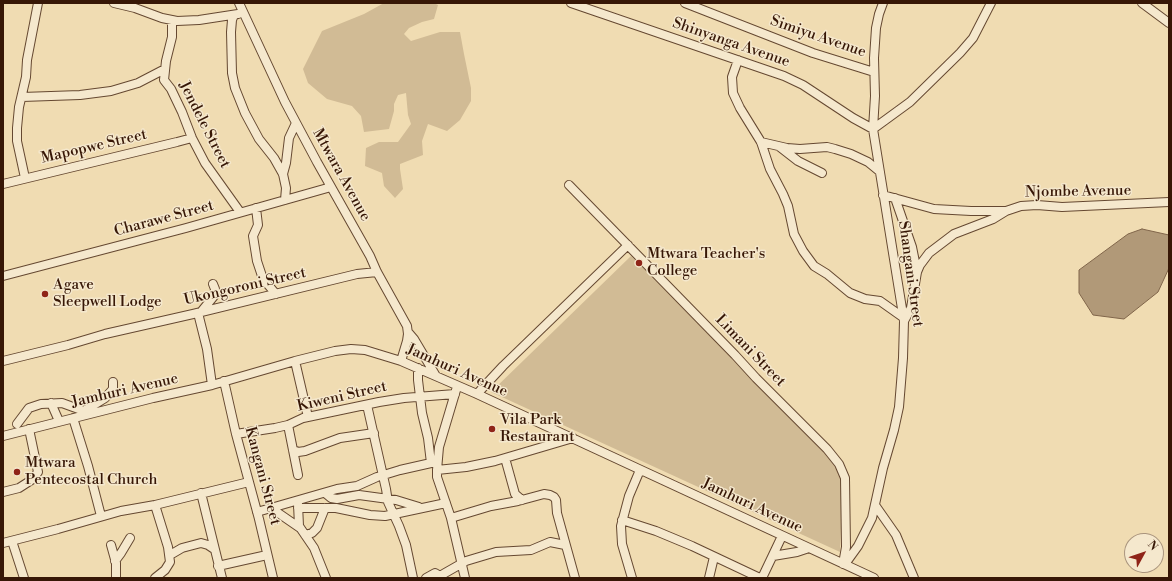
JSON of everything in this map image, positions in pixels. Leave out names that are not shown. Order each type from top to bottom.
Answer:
[{"type":"street","points":[[25,178],[17,141],[17,128],[26,77],[27,60],[38,3]]},
{"type":"street","points":[[114,3],[137,6],[172,20],[199,20],[243,13]]},
{"type":"street","name":"Mtwara Avenue","points":[[239,3],[296,123],[399,310],[407,326],[408,332],[414,339],[436,376]]},
{"type":"street","name":"Simiyu Avenue","points":[[685,3],[813,53],[874,72]]},
{"type":"street","name":"Shangani Street","points":[[844,564],[858,546],[867,530],[875,505],[883,468],[894,430],[903,358],[904,320],[873,129],[876,28],[883,3]]},
{"type":"street","points":[[873,129],[910,102],[960,53],[973,38],[991,3]]},
{"type":"street","points":[[1142,3],[1169,23]]},
{"type":"street","name":"Shinyanga Avenue","points":[[576,4],[784,76],[803,85],[853,118],[873,129]]},
{"type":"street","points":[[234,15],[231,32],[233,48],[232,73],[235,88],[245,113],[259,139],[274,158],[283,174],[286,188],[285,200]]},
{"type":"street","name":"Jendele Street","points":[[172,20],[172,37],[164,80],[171,89],[192,138],[205,163],[240,212]]},
{"type":"street","points":[[738,60],[732,77],[733,93],[740,108],[761,142],[770,169],[786,201],[796,239],[803,251],[814,266],[823,271],[850,293],[865,299],[880,301],[904,320]]},
{"type":"street","points":[[22,97],[80,95],[111,91],[138,83],[165,69]]},
{"type":"street","points":[[283,174],[289,138],[296,123]]},
{"type":"street","name":"Mapopwe Street","points":[[3,184],[192,138]]},
{"type":"street","points":[[761,142],[800,149],[835,149],[851,154],[868,162],[879,171]]},
{"type":"street","points":[[780,146],[792,157],[822,173]]},
{"type":"street","name":"Limani Street","points":[[569,185],[839,464],[845,478],[846,547],[844,564]]},
{"type":"street","name":"Charawe Street","points":[[3,276],[186,228],[331,187]]},
{"type":"street","points":[[883,195],[934,209],[971,211],[1006,210]]},
{"type":"street","points":[[895,198],[912,247],[917,272]]},
{"type":"street","name":"Njombe Avenue","points":[[904,320],[911,308],[917,272],[920,264],[929,253],[951,236],[993,219],[1006,210],[1021,206],[1037,205],[1062,207],[1169,202]]},
{"type":"street","points":[[256,208],[258,225],[253,236],[257,261],[263,279],[276,294]]},
{"type":"street","points":[[477,394],[503,366],[628,245]]},
{"type":"street","name":"Ukongoroni Street","points":[[3,361],[105,334],[199,313],[356,274],[377,272]]},
{"type":"street","points":[[212,385],[207,349],[199,313],[212,300],[215,293],[213,284]]},
{"type":"street","points":[[212,300],[224,307]]},
{"type":"street","points":[[402,361],[408,332]]},
{"type":"street","name":"Jamhuri Avenue","points":[[3,436],[59,421],[224,382],[335,351],[351,349],[365,350],[402,361],[477,394],[874,578]]},
{"type":"street","points":[[295,361],[308,417]]},
{"type":"street","points":[[418,368],[422,413],[437,477],[451,518],[465,578]]},
{"type":"street","points":[[17,424],[29,408],[41,404],[62,403],[84,411],[105,398],[113,389],[113,382]]},
{"type":"street","name":"Kangani Street","points":[[224,382],[236,434],[258,512],[273,578]]},
{"type":"street","points":[[435,466],[439,447],[458,386]]},
{"type":"street","name":"Kiweni Street","points":[[236,434],[288,425],[308,417],[391,400],[455,394]]},
{"type":"street","points":[[51,403],[59,421]]},
{"type":"street","points":[[367,405],[387,498],[406,545],[413,578]]},
{"type":"street","points":[[72,418],[88,466],[101,516]]},
{"type":"street","points":[[288,425],[298,475]]},
{"type":"street","points":[[3,492],[19,488],[33,479],[38,472],[29,429]]},
{"type":"street","points":[[293,450],[298,452],[305,451],[340,438],[374,433]]},
{"type":"street","points":[[258,512],[271,508],[298,504],[337,489],[357,486],[383,475],[435,466],[466,467],[505,458],[573,438]]},
{"type":"street","points":[[505,458],[516,494],[522,500]]},
{"type":"street","points":[[632,578],[622,544],[622,520],[629,496],[640,470]]},
{"type":"street","points":[[3,543],[121,511],[155,505],[249,482]]},
{"type":"street","points":[[325,493],[331,498],[337,500],[356,495],[387,498],[419,507]]},
{"type":"street","points":[[200,494],[222,578]]},
{"type":"street","points":[[451,518],[491,506],[548,494],[554,497],[574,578]]},
{"type":"street","points":[[298,504],[336,508],[370,515],[394,515],[419,507],[446,503]]},
{"type":"street","points":[[298,504],[298,521],[300,528]]},
{"type":"street","points":[[155,505],[170,555],[168,567],[155,578]]},
{"type":"street","points":[[875,505],[896,535],[914,578]]},
{"type":"street","points":[[271,508],[300,528],[306,535],[314,548],[326,578]]},
{"type":"street","points":[[306,535],[317,528],[325,508]]},
{"type":"street","points":[[622,520],[656,531],[761,578],[782,536]]},
{"type":"street","points":[[115,561],[130,538]]},
{"type":"street","points":[[12,540],[24,578]]},
{"type":"street","points":[[426,578],[435,573],[440,576],[466,561],[496,552],[529,551],[550,542],[565,545]]},
{"type":"street","points":[[170,555],[182,548],[201,543],[214,549]]},
{"type":"street","points":[[111,545],[115,561],[116,578]]},
{"type":"street","points":[[773,556],[797,552],[809,548]]},
{"type":"street","points":[[218,566],[267,555]]},
{"type":"street","points":[[709,578],[714,557]]},
{"type":"shaded area","points":[[384,3],[434,3],[438,5],[434,19],[422,22],[409,28],[404,34],[411,41],[440,32],[460,32],[471,88],[471,101],[460,120],[447,131],[428,124],[422,141],[423,155],[400,164],[403,189],[395,198],[384,186],[382,173],[365,166],[366,148],[379,142],[398,142],[411,124],[408,115],[406,93],[398,95],[394,104],[394,111],[389,129],[364,132],[361,116],[352,106],[327,99],[308,83],[303,69],[322,31],[364,14]]},
{"type":"shaded area","points":[[1142,229],[1169,235],[1169,268],[1158,292],[1124,319],[1093,315],[1079,293],[1079,270],[1128,234]]},
{"type":"shaded area","points":[[631,256],[839,467],[843,480],[840,552],[491,392]]},
{"type":"place","name":"Mtwara Teacher's College","points":[[639,263]]},
{"type":"place","name":"Agave Sleepwell Lodge","points":[[45,294]]},
{"type":"place","name":"Vila Park Restaurant","points":[[492,429]]},
{"type":"place","name":"Mtwara Pentecostal Church","points":[[17,472]]}]
